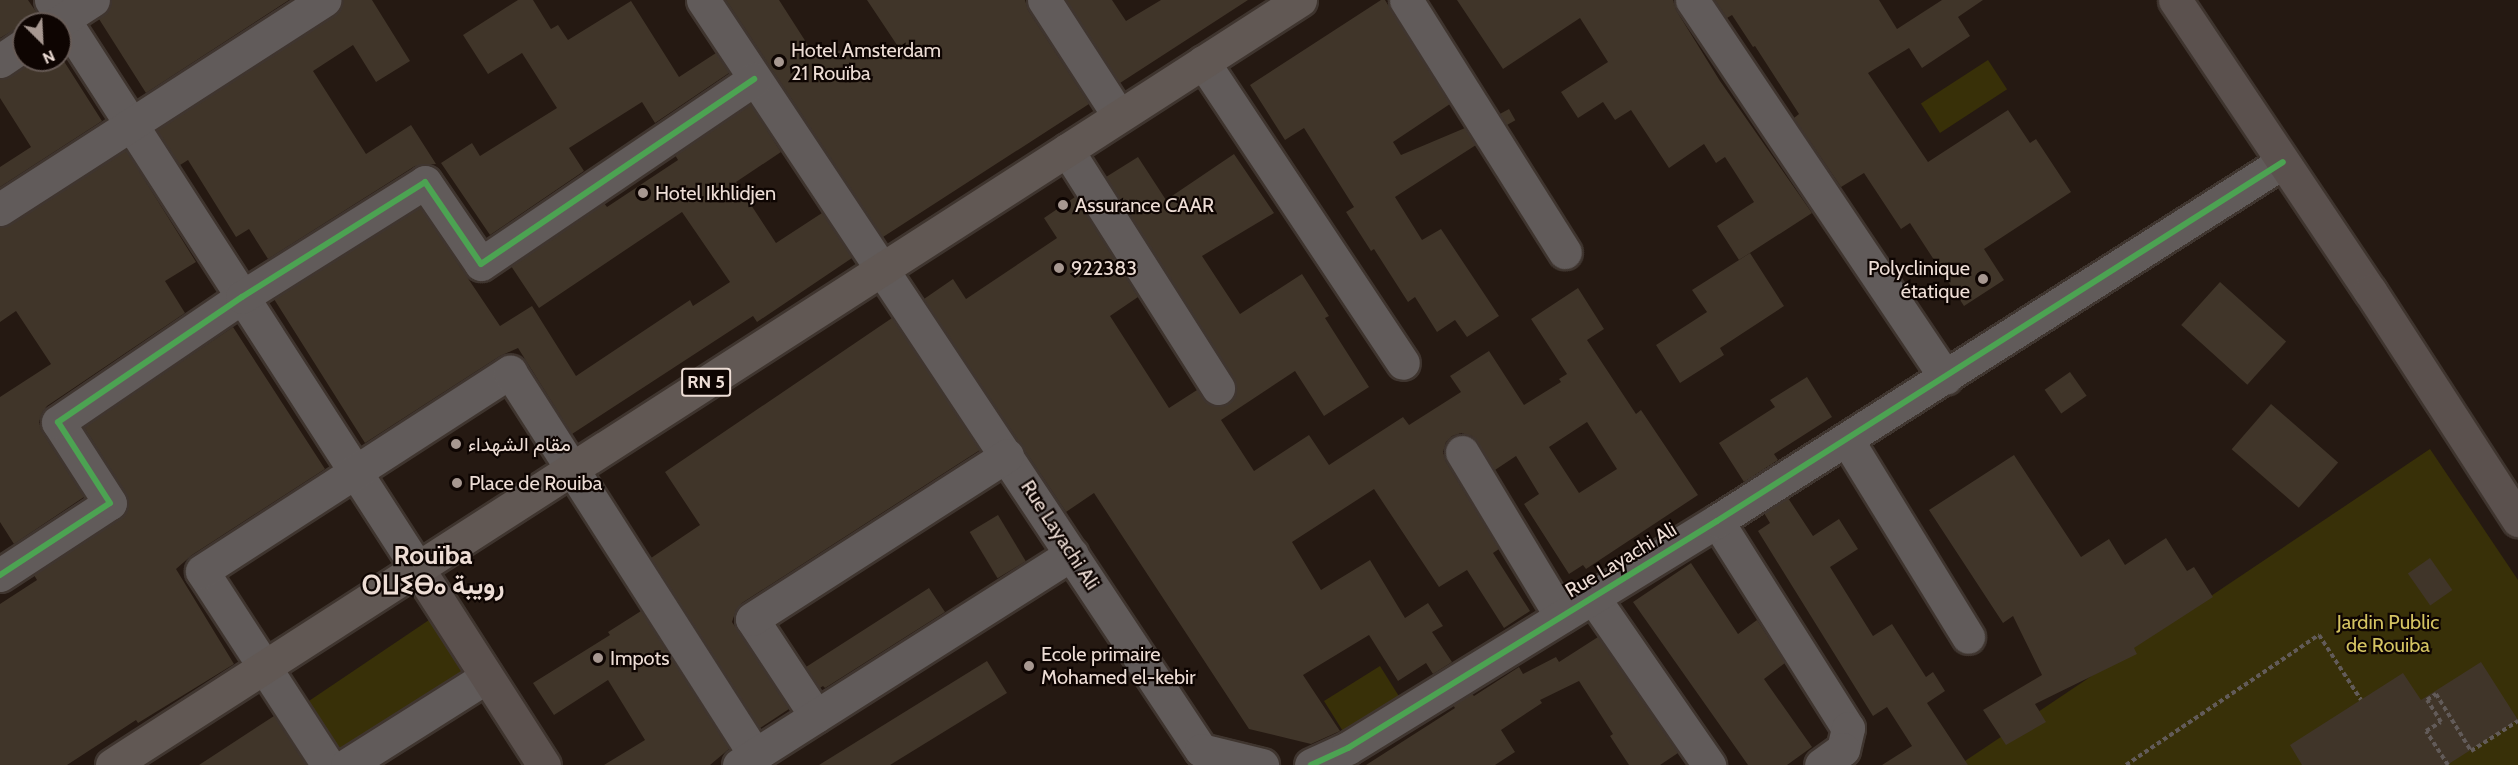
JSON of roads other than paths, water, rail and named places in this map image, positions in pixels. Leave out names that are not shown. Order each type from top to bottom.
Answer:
[{"type":"highway","name":"RN 5","points":[[112,765],[1300,0]]},
{"type":"main road","points":[[2175,0],[2370,291],[2518,520]]},
{"type":"main road","points":[[418,569],[544,765]]},
{"type":"street","points":[[62,12],[93,0]]},
{"type":"street","points":[[0,209],[324,0]]},
{"type":"street","name":"Rue Layachi Ali","points":[[703,0],[754,80],[883,268],[1072,554],[1190,758],[1261,765]]},
{"type":"street","points":[[1044,0],[1119,116]]},
{"type":"street","points":[[1406,0],[1565,252]]},
{"type":"street","points":[[1692,0],[1946,378]]},
{"type":"street","points":[[72,37],[418,569]]},
{"type":"street","points":[[1203,62],[1403,363]]},
{"type":"street","points":[[0,575],[110,503],[58,422],[242,297],[425,182],[481,264],[754,80]]},
{"type":"street","points":[[1067,150],[1218,388]]},
{"type":"street","name":"Rue Layachi Ali","points":[[1311,765],[1348,748],[1717,521],[1946,378],[2283,162]]},
{"type":"street","points":[[328,765],[202,571],[510,372],[573,468],[747,760],[1072,554]]},
{"type":"street","points":[[1847,440],[1968,637]]},
{"type":"street","points":[[1462,452],[1561,615]]},
{"type":"street","points":[[816,716],[752,619],[1007,456]]},
{"type":"street","points":[[1717,521],[1848,728],[1843,749],[1821,765]]},
{"type":"street","points":[[1592,596],[1709,765]]},
{"type":"street","points":[[347,765],[486,677]]},
{"type":"place","name":"Hotel Amsterdam 21 Rouïba","points":[[779,62]]},
{"type":"place","name":"Hotel Ikhlidjen","points":[[643,193]]},
{"type":"place","name":"Assurance CAAR","points":[[1063,205]]},
{"type":"place","name":"922383","points":[[1059,268]]},
{"type":"place","name":"Polyclinique étatique","points":[[1983,279]]},
{"type":"place","name":"مقام الشهداء","points":[[456,444]]},
{"type":"place","name":"Place de Rouiba","points":[[457,483]]},
{"type":"place","name":"Impots","points":[[598,658]]},
{"type":"place","name":"Ecole primaire Mohamed el-kebir","points":[[1029,666]]},
{"type":"district","name":"Rouïba ⵔⵡⵉⴱⴰ رويبة","points":[[433,571]]},
{"type":"park label","name":"Jardin Public de Rouiba","points":[[2388,634]]}]
